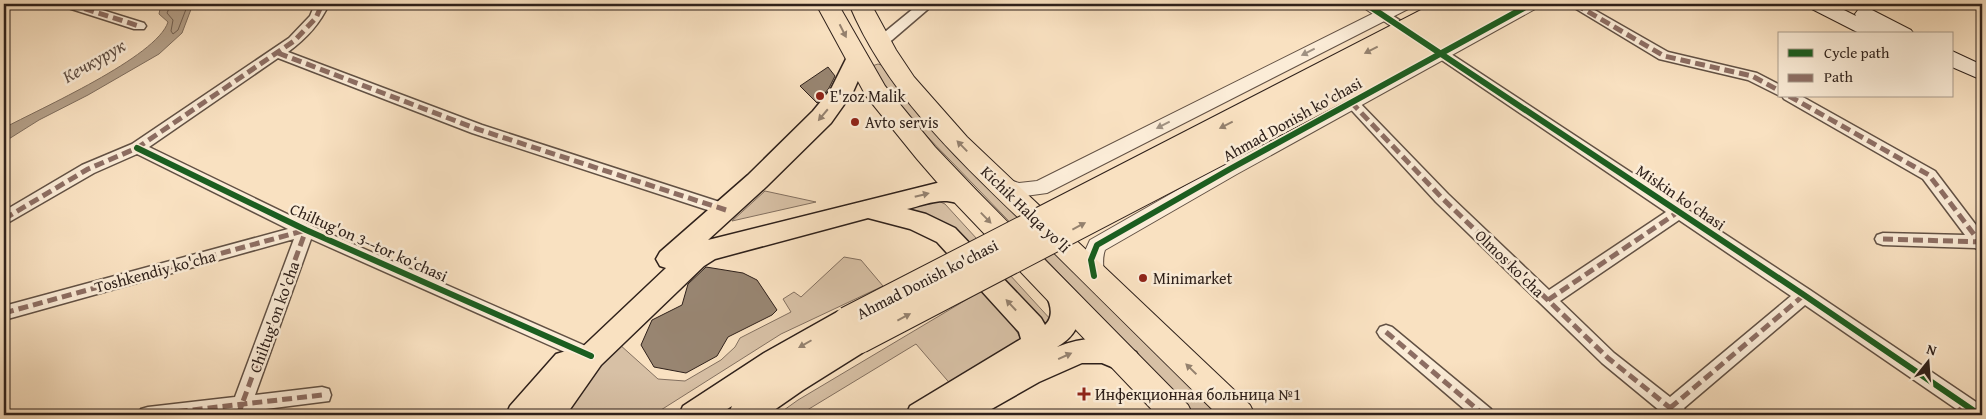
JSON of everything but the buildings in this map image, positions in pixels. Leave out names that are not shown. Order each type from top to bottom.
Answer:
[{"type":"highway","name":"Kichik Halqa yo'li","points":[[827,4],[875,90],[926,152],[1177,415]]},
{"type":"highway","name":"Kichik Halqa yo'li","points":[[860,4],[882,46],[905,83],[958,143],[1239,415]]},
{"type":"highway","points":[[857,58],[882,46]]},
{"type":"main road","name":"Ahmad Donish ko'chasi","points":[[743,415],[792,382],[854,330],[1461,4]]},
{"type":"main road","name":"Ahmad Donish ko'chasi","points":[[694,415],[774,362],[854,330],[1502,4]]},
{"type":"main road","points":[[1817,4],[1873,32]]},
{"type":"main road","points":[[1844,4],[1900,32]]},
{"type":"main road","points":[[521,415],[584,353],[667,262],[726,210],[822,117],[841,92],[857,58]]},
{"type":"main road","points":[[1954,59],[1982,74]]},
{"type":"main road","points":[[1954,72],[1982,86]]},
{"type":"main road","points":[[550,415],[584,353],[694,259],[707,251],[937,192],[950,192],[966,196]]},
{"type":"main road","points":[[667,262],[696,246],[715,240],[832,212],[863,210],[886,212],[917,221],[946,235],[1031,326],[1038,345]]},
{"type":"main road","points":[[921,415],[1058,332],[1063,325],[1065,310],[1060,294]]},
{"type":"main road","points":[[1020,376],[1038,345]]},
{"type":"main road","points":[[956,415],[1020,376],[1081,350],[1108,352],[1126,361]]},
{"type":"street","points":[[70,4],[139,26]]},
{"type":"street","points":[[4,218],[88,169],[138,148],[278,53],[306,30],[316,18],[322,4]]},
{"type":"street","points":[[882,46],[927,4]]},
{"type":"street","name":"Miskin ko'chasi","points":[[1366,4],[1804,295],[1966,412]]},
{"type":"street","points":[[998,183],[1018,190],[1040,188],[1404,4]]},
{"type":"street","name":"Ahmad Donish ko'chasi","points":[[1094,276],[1091,260],[1097,245],[1351,102],[1531,4]]},
{"type":"street","points":[[1575,4],[1664,56],[1752,76],[1778,90]]},
{"type":"street","points":[[278,53],[477,129],[726,210]]},
{"type":"street","points":[[1793,98],[1929,175],[1982,243]]},
{"type":"street","name":"Olmos ko'cha","points":[[1351,102],[1442,198],[1608,358],[1674,412]]},
{"type":"street","name":"Chiltug'on 3--tor koʻchasi","points":[[138,148],[306,230],[584,353]]},
{"type":"street","points":[[1548,300],[1678,212]]},
{"type":"street","name":"Toshkendiy ko'cha","points":[[4,313],[306,230]]},
{"type":"street","name":"Chiltug'on ko'cha","points":[[240,410],[306,230]]},
{"type":"street","points":[[1883,239],[1982,243]]},
{"type":"street","points":[[1674,412],[1804,295]]},
{"type":"street","points":[[1386,332],[1484,415]]},
{"type":"street","points":[[148,415],[240,410],[322,395]]},
{"type":"shaded area","points":[[878,64],[884,66],[904,97],[1223,415],[1196,415],[892,100],[872,66]]},
{"type":"shaded area","points":[[765,191],[816,202],[732,221]]},
{"type":"shaded area","points":[[936,200],[945,204],[1052,321],[1041,335],[952,227],[930,216],[898,209]]},
{"type":"shaded area","points":[[844,257],[861,260],[883,286],[781,334],[653,415],[558,415],[619,344],[658,379],[685,381],[721,360],[735,347],[740,338],[791,312],[783,299],[794,292],[801,297]]},
{"type":"shaded area","points":[[986,288],[1025,346],[953,387],[916,344],[799,415],[777,415],[798,400]]},
{"type":"water","points":[[170,4],[193,4],[182,33],[159,54],[88,95],[39,120],[4,142],[4,128],[95,81],[143,51],[159,36],[168,22],[159,14],[160,9]]},
{"type":"marked path","points":[[70,4],[139,26]]},
{"type":"marked path","points":[[4,219],[88,169],[137,148],[294,41],[316,18],[322,4]]},
{"type":"marked path","points":[[1575,4],[1664,56],[1752,76],[1778,90]]},
{"type":"marked path","points":[[278,53],[477,129],[726,210]]},
{"type":"marked path","points":[[1793,98],[1929,175],[1982,245]]},
{"type":"marked path","points":[[1351,102],[1442,198],[1608,358],[1679,415]]},
{"type":"marked path","points":[[1548,300],[1678,212]]},
{"type":"marked path","points":[[4,313],[306,230]]},
{"type":"marked path","points":[[238,415],[306,230]]},
{"type":"marked path","points":[[1883,239],[1982,242]]},
{"type":"marked path","points":[[1670,408],[1804,295]]},
{"type":"marked path","points":[[1386,332],[1484,415]]},
{"type":"marked path","points":[[148,415],[322,395]]},
{"type":"marked path","points":[[1954,415],[1965,405]]},
{"type":"cycle path","points":[[1366,4],[1804,295],[1980,415]]},
{"type":"cycle path","points":[[1094,276],[1091,260],[1097,245],[1230,169],[1531,4]]},
{"type":"cycle path","points":[[137,148],[306,230],[591,356]]},
{"type":"place","name":"E'zoz Malik","points":[[820,96]]},
{"type":"place","name":"Avto servis","points":[[855,122]]},
{"type":"place","name":"Minimarket","points":[[1143,278]]},
{"type":"place","name":"Инфекционная больница №1","points":[[1084,394]]},
{"type":"water label","name":"Кечкурук","points":[[94,61]]}]
